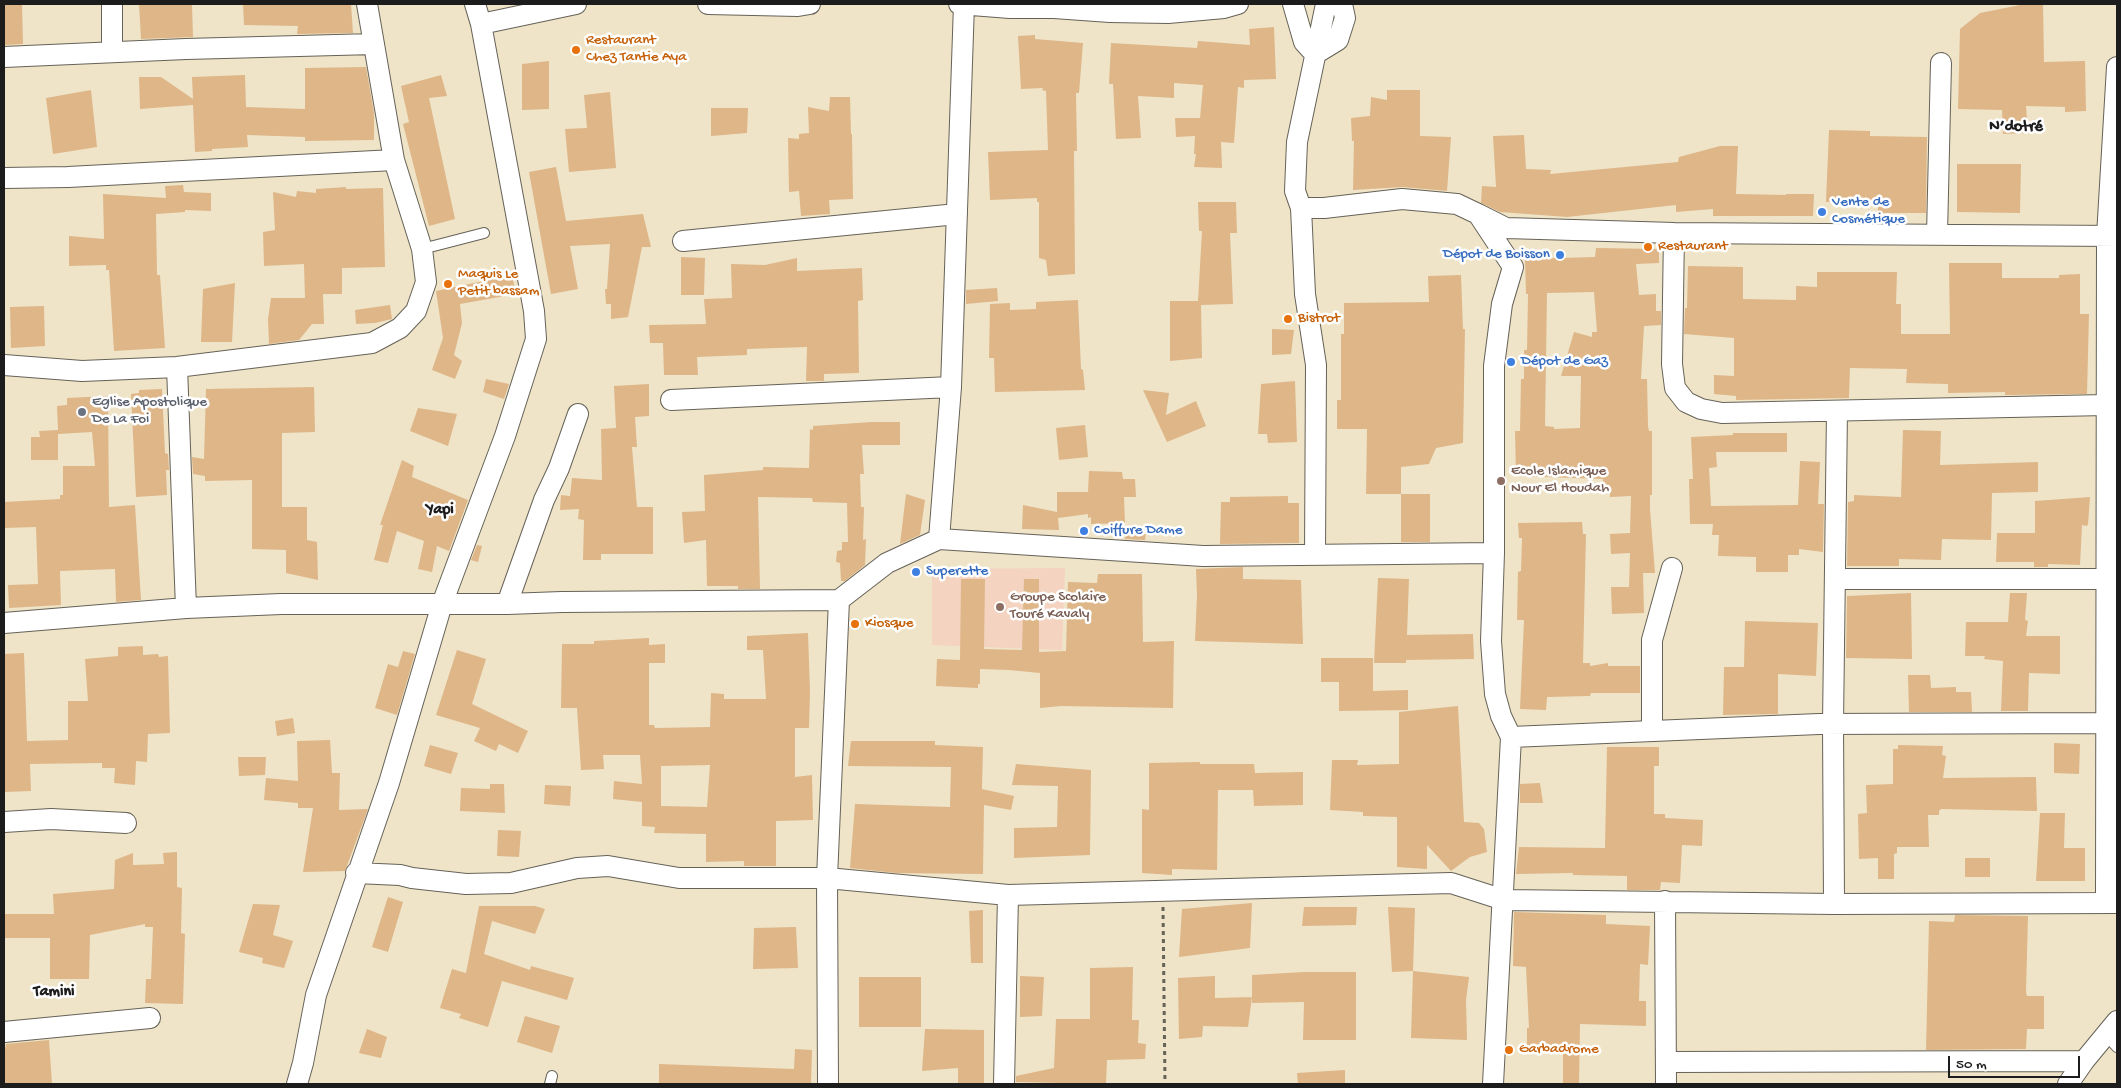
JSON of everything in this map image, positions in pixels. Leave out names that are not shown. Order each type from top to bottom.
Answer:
[{"type":"street","points":[[112,4],[112,52]]},
{"type":"street","points":[[4,365],[82,371],[178,367],[372,342],[400,328],[416,310],[426,282],[422,249],[394,160],[367,4]]},
{"type":"street","points":[[297,1084],[304,1063],[316,995],[356,873],[389,783],[442,604],[505,436],[536,339],[534,311],[481,24],[475,4]]},
{"type":"street","points":[[481,24],[576,4]]},
{"type":"street","points":[[708,4],[798,6],[810,4]]},
{"type":"street","points":[[939,539],[951,387],[962,4],[1168,13],[1224,8],[1238,4]]},
{"type":"street","points":[[1293,4],[1304,42],[1315,54]]},
{"type":"street","points":[[1315,555],[1316,365],[1305,294],[1302,208],[1295,191],[1297,142],[1326,4]]},
{"type":"street","points":[[1315,54],[1338,40],[1345,18],[1342,4]]},
{"type":"street","points":[[4,57],[374,44]]},
{"type":"street","points":[[1937,235],[1941,63]]},
{"type":"street","points":[[356,873],[400,875],[466,884],[511,883],[577,868],[608,866],[678,878],[827,878],[1008,895],[1451,882],[1504,900],[1834,904],[2111,903],[2106,723],[2112,579],[2106,405],[2117,67]]},
{"type":"street","points":[[4,178],[68,177],[394,160]]},
{"type":"street","points":[[1302,208],[1324,208],[1402,199],[1457,204],[1506,228],[1674,233],[2112,236]]},
{"type":"street","points":[[683,241],[957,214]]},
{"type":"street","points":[[1478,214],[1514,267],[1502,304],[1494,366],[1494,553],[1491,641],[1495,694],[1511,737],[1493,1084]]},
{"type":"street","points":[[1674,233],[1672,364],[1675,388],[1686,402],[1701,409],[1722,413],[2106,405]]},
{"type":"street","points":[[178,367],[186,608]]},
{"type":"street","points":[[671,400],[951,387]]},
{"type":"street","points":[[1834,904],[1833,724],[1837,411]]},
{"type":"street","points":[[507,604],[544,500],[559,468],[578,414]]},
{"type":"street","points":[[4,623],[186,608],[281,604],[507,604],[840,600],[886,563],[939,539],[1203,556],[1494,553]]},
{"type":"street","points":[[1652,731],[1652,640],[1672,568]]},
{"type":"street","points":[[1835,579],[2112,579]]},
{"type":"street","points":[[828,1084],[827,878],[840,600]]},
{"type":"street","points":[[1511,737],[1833,724],[2106,723]]},
{"type":"street","points":[[4,822],[51,819],[126,823]]},
{"type":"street","points":[[1004,1084],[1008,895]]},
{"type":"street","points":[[1665,901],[1666,1084]]},
{"type":"street","points":[[4,1032],[150,1018]]},
{"type":"street","points":[[2068,1084],[2084,1061],[2113,1034]]},
{"type":"street","points":[[1666,1062],[2084,1061]]},
{"type":"lane","points":[[422,249],[484,233]]},
{"type":"path","points":[[1162,890],[1165,1084]]},
{"type":"shaded area","points":[[1065,568],[1062,650],[932,645],[932,569]]},
{"type":"building","points":[[4,4],[22,4],[23,44],[4,45]]},
{"type":"building","points":[[139,4],[192,4],[193,37],[141,39]]},
{"type":"building","points":[[243,4],[351,4],[353,33],[297,34],[298,26],[244,25]]},
{"type":"building","points":[[2025,4],[2043,4],[2044,62],[2085,61],[2086,111],[2065,112],[2065,107],[2026,106],[2028,133],[2003,134],[2002,110],[1958,109],[1960,29],[1980,13]]},
{"type":"building","points":[[1274,27],[1276,79],[1244,80],[1244,88],[1238,87],[1234,143],[1221,142],[1222,168],[1194,167],[1196,154],[1194,154],[1195,136],[1176,137],[1175,118],[1200,118],[1203,85],[1174,83],[1174,98],[1138,96],[1141,138],[1116,139],[1113,84],[1109,84],[1111,43],[1197,48],[1198,41],[1250,45],[1249,29]]},
{"type":"building","points":[[1035,35],[1035,39],[1083,43],[1079,93],[1076,93],[1077,151],[1074,151],[1075,274],[1048,276],[1046,260],[1039,258],[1039,202],[1037,202],[1037,198],[990,200],[988,152],[1048,150],[1046,91],[1042,90],[1043,88],[1021,89],[1018,36]]},
{"type":"building","points":[[549,61],[549,109],[522,110],[522,64]]},
{"type":"building","points":[[366,67],[374,113],[374,140],[305,141],[305,137],[247,135],[248,147],[195,152],[193,105],[140,109],[139,77],[161,77],[193,99],[192,77],[245,75],[246,107],[305,109],[305,68]]},
{"type":"building","points":[[441,75],[447,96],[429,98],[455,219],[429,226],[403,124],[409,122],[401,86]]},
{"type":"building","points":[[91,90],[97,147],[53,154],[46,98]]},
{"type":"building","points":[[1387,90],[1420,90],[1420,136],[1451,137],[1447,191],[1403,187],[1353,190],[1354,141],[1352,141],[1351,118],[1370,116],[1371,97],[1387,100]]},
{"type":"building","points":[[610,92],[616,168],[569,172],[565,129],[587,128],[584,95]]},
{"type":"building","points":[[830,97],[850,97],[853,199],[829,200],[830,214],[801,216],[799,191],[789,192],[788,138],[799,139],[799,134],[809,133],[808,107],[829,111]]},
{"type":"building","points":[[711,108],[748,108],[747,133],[711,136]]},
{"type":"building","points":[[1829,130],[1870,131],[1870,136],[1927,137],[1926,213],[1878,213],[1878,200],[1826,202]]},
{"type":"building","points":[[1524,135],[1526,169],[1551,170],[1550,174],[1678,162],[1679,157],[1720,146],[1738,146],[1736,194],[1814,194],[1813,216],[1713,216],[1713,209],[1676,212],[1676,205],[1567,217],[1500,212],[1481,203],[1482,186],[1496,187],[1493,136]]},
{"type":"building","points":[[1957,164],[2021,164],[2020,213],[1957,212]]},
{"type":"building","points":[[556,167],[566,221],[643,214],[651,247],[642,247],[628,317],[611,319],[611,304],[606,304],[605,289],[607,289],[610,244],[570,246],[578,289],[551,294],[529,172]]},
{"type":"building","points":[[183,185],[184,192],[211,193],[211,211],[185,210],[185,212],[156,214],[157,275],[160,275],[165,348],[114,351],[109,270],[106,270],[106,265],[69,266],[69,236],[104,239],[103,194],[166,198],[165,186]]},
{"type":"building","points":[[346,187],[346,189],[383,188],[385,267],[342,268],[342,294],[323,294],[324,324],[312,324],[299,340],[269,344],[268,319],[271,298],[305,298],[304,264],[264,266],[263,232],[275,230],[273,192],[296,197],[297,191],[316,193],[316,189]]},
{"type":"building","points":[[1198,202],[1236,202],[1237,233],[1230,233],[1233,304],[1201,305],[1202,358],[1170,361],[1170,301],[1198,301],[1202,231],[1199,231]]},
{"type":"building","points":[[1596,248],[1659,249],[1659,263],[1636,264],[1639,295],[1656,294],[1656,311],[1661,311],[1661,325],[1644,326],[1641,379],[1647,379],[1648,426],[1649,431],[1652,431],[1652,495],[1650,495],[1650,509],[1655,573],[1643,573],[1644,613],[1612,614],[1611,587],[1629,587],[1630,553],[1611,554],[1610,534],[1630,533],[1631,496],[1610,497],[1610,490],[1602,490],[1603,479],[1516,476],[1515,431],[1520,431],[1521,379],[1524,379],[1524,350],[1527,350],[1528,294],[1526,294],[1525,259],[1595,257]],"holes":[[[1594,292],[1597,332],[1592,332],[1592,337],[1574,332],[1561,376],[1581,376],[1580,428],[1554,429],[1554,427],[1545,426],[1547,293]]]},
{"type":"building","points":[[681,257],[705,258],[704,295],[681,295]]},
{"type":"building","points":[[797,258],[797,271],[862,268],[863,300],[858,301],[859,373],[824,374],[824,381],[806,381],[807,347],[747,349],[747,355],[697,357],[698,375],[664,375],[663,343],[650,343],[649,325],[706,324],[704,299],[732,298],[731,264],[765,265]]},
{"type":"building","points":[[1949,263],[2002,263],[2002,278],[2059,278],[2059,275],[2080,274],[2080,314],[2089,314],[2087,394],[2005,395],[2005,392],[1948,393],[1948,384],[1906,383],[1907,369],[1850,368],[1849,398],[1736,400],[1736,396],[1714,394],[1714,375],[1734,376],[1734,338],[1684,334],[1688,266],[1743,267],[1743,299],[1796,300],[1796,286],[1817,287],[1817,272],[1897,272],[1896,304],[1901,304],[1901,334],[1950,334]]},
{"type":"building","points":[[512,275],[516,294],[460,304],[462,323],[454,355],[462,361],[455,379],[432,370],[443,338],[436,291]]},
{"type":"building","points":[[1461,275],[1463,329],[1465,329],[1463,443],[1436,448],[1429,464],[1401,467],[1401,494],[1366,494],[1367,429],[1337,429],[1337,400],[1341,400],[1341,334],[1344,334],[1344,303],[1429,302],[1428,276]]},
{"type":"building","points":[[235,283],[232,342],[201,342],[203,289]]},
{"type":"building","points":[[997,288],[998,301],[966,304],[966,290]]},
{"type":"building","points":[[1078,300],[1081,369],[1083,370],[1085,390],[995,392],[994,358],[989,358],[990,304],[1010,303],[1010,310],[1036,309],[1036,302]]},
{"type":"building","points":[[390,305],[392,319],[375,323],[356,324],[355,310]]},
{"type":"building","points":[[44,306],[45,346],[11,348],[10,307]]},
{"type":"building","points":[[1272,329],[1294,330],[1291,354],[1272,355]]},
{"type":"building","points":[[486,379],[509,384],[504,399],[483,392]]},
{"type":"building","points":[[1295,381],[1297,442],[1268,443],[1267,434],[1258,434],[1261,384]]},
{"type":"building","points":[[649,384],[649,416],[635,417],[637,447],[632,447],[637,507],[653,507],[653,554],[601,554],[601,560],[583,560],[584,520],[578,519],[579,509],[560,510],[561,495],[570,496],[572,478],[602,480],[601,429],[616,428],[614,386]]},
{"type":"building","points":[[314,387],[315,432],[282,433],[282,507],[307,507],[307,540],[317,542],[318,580],[286,573],[286,550],[252,549],[252,480],[205,481],[205,476],[193,474],[192,457],[204,459],[206,389]]},
{"type":"building","points":[[162,389],[165,453],[168,454],[169,470],[166,470],[167,495],[136,497],[131,394],[139,393],[139,390]]},
{"type":"building","points":[[1143,390],[1169,393],[1166,415],[1196,401],[1206,426],[1167,442]]},
{"type":"building","points":[[108,396],[109,507],[135,505],[141,600],[116,602],[115,569],[60,571],[61,605],[9,608],[8,585],[38,584],[36,527],[4,528],[4,502],[60,499],[60,495],[63,495],[63,466],[95,466],[92,432],[58,434],[58,460],[31,460],[31,437],[40,437],[39,431],[58,430],[57,406],[67,405],[67,398]]},
{"type":"building","points":[[418,408],[457,414],[448,446],[410,431]]},
{"type":"building","points":[[900,422],[900,445],[862,445],[864,474],[860,474],[861,507],[864,507],[863,540],[866,539],[865,565],[845,581],[841,581],[840,563],[836,562],[837,551],[842,550],[842,542],[848,542],[847,503],[813,502],[812,498],[758,497],[760,589],[738,589],[738,586],[707,586],[706,540],[684,543],[682,512],[705,511],[704,475],[763,470],[763,467],[809,468],[810,429],[813,430],[813,426]]},
{"type":"building","points":[[1085,425],[1088,457],[1059,460],[1056,428]]},
{"type":"building","points":[[1903,430],[1941,431],[1940,465],[2038,462],[2038,492],[1992,493],[1991,540],[1942,539],[1941,560],[1899,559],[1899,566],[1847,566],[1848,502],[1854,501],[1854,495],[1901,497]]},
{"type":"building","points":[[1733,433],[1787,433],[1787,452],[1716,452],[1717,467],[1709,468],[1711,506],[1798,505],[1800,461],[1820,462],[1818,504],[1824,504],[1823,552],[1799,549],[1799,555],[1788,555],[1788,572],[1756,572],[1756,557],[1718,556],[1719,535],[1712,535],[1713,524],[1690,524],[1689,479],[1693,479],[1691,437],[1733,435]]},
{"type":"building","points":[[402,460],[414,466],[412,477],[468,500],[449,551],[437,546],[432,572],[418,569],[424,541],[397,531],[388,563],[374,560],[383,525],[380,525]]},
{"type":"building","points":[[1089,471],[1122,472],[1123,479],[1135,479],[1136,497],[1124,497],[1125,523],[1091,524],[1091,517],[1088,518],[1088,514],[1058,518],[1059,530],[1022,529],[1023,505],[1057,512],[1057,492],[1088,492]]},
{"type":"building","points":[[906,494],[925,500],[920,535],[900,544]]},
{"type":"building","points":[[1401,494],[1430,494],[1430,542],[1401,542]]},
{"type":"building","points":[[1288,496],[1288,503],[1299,503],[1299,543],[1220,544],[1221,502],[1230,502],[1230,497]]},
{"type":"building","points":[[2090,497],[2088,524],[2087,526],[2082,525],[2080,565],[2048,564],[2048,567],[2034,567],[2034,562],[1996,562],[1997,533],[2035,533],[2035,501]]},
{"type":"building","points":[[1582,522],[1583,534],[1586,534],[1583,663],[1590,663],[1590,666],[1608,663],[1608,666],[1640,666],[1640,693],[1591,693],[1590,696],[1547,697],[1546,710],[1520,709],[1524,620],[1517,620],[1518,572],[1521,571],[1522,538],[1519,538],[1518,523]]},
{"type":"building","points":[[1146,532],[1145,540],[1125,539],[1125,533]]},
{"type":"building","points":[[477,545],[482,546],[478,562],[471,560]]},
{"type":"building","points":[[1243,567],[1243,579],[1301,580],[1303,644],[1195,641],[1196,569]]},
{"type":"building","points":[[1098,574],[1142,574],[1143,642],[1174,641],[1173,708],[1061,706],[1040,708],[1040,673],[1009,670],[980,669],[980,684],[978,684],[978,688],[936,686],[937,659],[960,660],[961,579],[985,579],[984,649],[1022,650],[1024,579],[1039,579],[1039,652],[1066,651],[1068,582],[1097,583]]},
{"type":"building","points":[[1378,578],[1409,579],[1407,635],[1473,634],[1474,659],[1406,660],[1406,663],[1374,663]]},
{"type":"building","points":[[1911,593],[1912,659],[1846,658],[1847,596]]},
{"type":"building","points":[[2010,593],[2027,593],[2025,620],[2028,621],[2026,636],[2060,636],[2060,674],[2029,673],[2028,711],[2001,711],[2003,661],[1984,659],[1985,656],[1965,656],[1966,622],[2008,622]]},
{"type":"building","points":[[1745,621],[1818,623],[1816,676],[1778,674],[1778,714],[1723,715],[1724,667],[1744,667]]},
{"type":"building","points":[[808,633],[809,728],[795,728],[795,777],[812,775],[813,820],[776,821],[776,866],[744,866],[744,861],[706,862],[706,834],[654,833],[655,827],[642,826],[642,802],[613,799],[614,781],[642,784],[640,755],[603,755],[604,769],[581,770],[577,708],[561,708],[562,644],[594,644],[594,641],[649,638],[649,645],[665,644],[665,663],[649,663],[649,725],[654,725],[655,728],[710,727],[711,693],[724,694],[724,699],[766,699],[763,650],[747,650],[747,636]],"holes":[[[710,765],[707,807],[661,806],[661,766]]]},
{"type":"building","points":[[143,646],[143,655],[158,654],[159,657],[168,656],[170,733],[148,734],[147,762],[136,761],[135,785],[114,783],[115,768],[102,768],[102,763],[30,764],[31,791],[4,792],[4,654],[24,653],[27,741],[68,740],[68,701],[88,701],[85,659],[118,656],[118,647]]},
{"type":"building","points":[[457,650],[486,659],[472,704],[528,731],[518,753],[499,744],[496,751],[474,741],[480,728],[436,715]]},
{"type":"building","points":[[403,651],[415,654],[397,715],[375,708],[388,664],[398,667]]},
{"type":"building","points":[[1321,658],[1373,658],[1373,691],[1408,690],[1408,710],[1339,711],[1339,682],[1321,682]]},
{"type":"building","points":[[1908,675],[1930,675],[1931,688],[1956,687],[1956,692],[1971,692],[1972,712],[1909,712]]},
{"type":"building","points":[[1458,706],[1464,822],[1479,823],[1484,829],[1487,852],[1470,857],[1451,871],[1427,845],[1427,869],[1397,867],[1397,817],[1363,816],[1363,812],[1330,810],[1332,760],[1358,760],[1357,765],[1399,764],[1399,712]]},
{"type":"building","points":[[293,718],[295,733],[277,736],[275,721]]},
{"type":"building","points":[[330,740],[332,773],[340,773],[339,810],[368,809],[345,871],[303,872],[313,808],[298,808],[298,803],[264,800],[266,778],[298,781],[297,741]]},
{"type":"building","points":[[851,741],[935,741],[935,745],[983,747],[982,789],[1014,796],[1011,810],[984,805],[983,874],[896,873],[850,868],[855,804],[950,807],[951,767],[848,766]]},
{"type":"building","points":[[2054,743],[2080,744],[2079,774],[2054,773]]},
{"type":"building","points":[[430,745],[458,753],[451,774],[424,766]]},
{"type":"building","points":[[1898,745],[1943,746],[1942,755],[1946,756],[1943,778],[2036,777],[2037,811],[1941,809],[1939,815],[1928,815],[1929,847],[1897,847],[1897,853],[1894,854],[1894,879],[1878,879],[1878,858],[1859,859],[1858,814],[1867,813],[1866,785],[1893,784],[1893,749],[1898,749]]},
{"type":"building","points":[[1607,747],[1659,747],[1659,766],[1654,766],[1654,814],[1665,814],[1665,818],[1703,820],[1702,846],[1682,845],[1680,883],[1661,882],[1660,890],[1627,890],[1627,876],[1573,875],[1573,873],[1516,874],[1519,847],[1605,848]]},
{"type":"building","points":[[238,757],[266,757],[265,775],[239,776]]},
{"type":"building","points":[[1200,762],[1200,764],[1254,764],[1255,773],[1303,772],[1303,805],[1254,806],[1253,790],[1218,790],[1217,870],[1172,869],[1172,875],[1142,873],[1142,809],[1149,810],[1149,763]]},
{"type":"building","points":[[1016,764],[1091,770],[1090,855],[1014,858],[1014,828],[1057,827],[1058,786],[1012,785]]},
{"type":"building","points":[[1540,783],[1543,803],[1520,803],[1520,784]]},
{"type":"building","points":[[490,784],[504,784],[505,813],[460,811],[461,788],[490,789]]},
{"type":"building","points":[[545,785],[571,786],[570,806],[544,804]]},
{"type":"building","points":[[2040,813],[2065,813],[2064,848],[2085,848],[2085,881],[2036,881]]},
{"type":"building","points":[[498,830],[521,831],[519,857],[497,856]]},
{"type":"building","points":[[177,852],[177,887],[182,888],[181,933],[185,934],[183,1004],[145,1003],[146,979],[151,979],[153,927],[145,927],[145,924],[90,935],[89,979],[50,979],[50,938],[5,938],[5,914],[54,914],[53,894],[114,889],[115,860],[133,853],[133,865],[164,864],[163,853]]},
{"type":"building","points":[[1965,858],[1990,858],[1990,877],[1965,877]]},
{"type":"building","points":[[388,897],[403,902],[388,952],[372,947]]},
{"type":"building","points":[[1252,903],[1250,948],[1179,957],[1182,909]]},
{"type":"building","points":[[253,904],[280,905],[273,935],[293,941],[284,968],[262,963],[263,958],[239,952]]},
{"type":"building","points":[[479,906],[535,906],[545,909],[535,934],[492,921],[484,954],[530,970],[531,966],[574,978],[567,1000],[502,981],[488,1027],[459,1018],[461,1014],[440,1008],[452,969],[466,973]]},
{"type":"building","points":[[1304,907],[1357,907],[1356,925],[1302,926]]},
{"type":"building","points":[[1388,907],[1415,908],[1413,971],[1392,972]]},
{"type":"building","points":[[983,910],[983,963],[971,963],[969,911]]},
{"type":"building","points":[[1514,912],[1606,915],[1606,924],[1650,926],[1648,965],[1640,964],[1639,1001],[1646,1001],[1646,1026],[1580,1024],[1579,1084],[1563,1084],[1563,1049],[1527,1048],[1527,1028],[1529,1028],[1526,967],[1513,966]]},
{"type":"building","points":[[1955,915],[2028,916],[2026,992],[2027,996],[2044,996],[2044,1029],[2027,1029],[2026,1049],[1926,1050],[1929,921],[1954,922]]},
{"type":"building","points":[[796,927],[798,968],[753,969],[754,928]]},
{"type":"building","points":[[1133,967],[1132,1020],[1139,1020],[1138,1043],[1146,1044],[1145,1059],[1107,1060],[1106,1084],[1016,1082],[1016,1076],[1054,1068],[1056,1019],[1090,1019],[1090,968]]},
{"type":"building","points":[[1413,971],[1469,977],[1466,1000],[1467,1040],[1411,1038]]},
{"type":"building","points":[[1356,972],[1356,1040],[1303,1040],[1304,1002],[1252,1003],[1252,975]]},
{"type":"building","points":[[1020,976],[1044,977],[1042,1016],[1020,1017]]},
{"type":"building","points":[[1215,976],[1215,998],[1252,997],[1248,1027],[1203,1026],[1202,1037],[1179,1039],[1178,978]]},
{"type":"building","points":[[859,977],[921,977],[921,1027],[859,1027]]},
{"type":"building","points":[[525,1016],[560,1026],[552,1053],[517,1042]]},
{"type":"building","points":[[367,1029],[387,1037],[381,1058],[359,1053]]},
{"type":"building","points":[[925,1029],[984,1030],[984,1083],[958,1083],[958,1068],[922,1071]]},
{"type":"building","points":[[49,1040],[52,1084],[4,1084],[6,1044]]},
{"type":"building","points":[[795,1049],[812,1050],[811,1084],[659,1084],[659,1064],[794,1069]]},
{"type":"building","points":[[1345,1070],[1345,1084],[1298,1084],[1297,1073]]},
{"type":"place","name":"Restaurant Chez Tantie Aya","points":[[576,50]]},
{"type":"place","name":"Vente de Cosmétique","points":[[1822,212]]},
{"type":"place","name":"Restaurant","points":[[1648,247]]},
{"type":"place","name":"Dépot de Boisson","points":[[1560,255]]},
{"type":"place","name":"Maquis Le Petit bassam","points":[[448,284]]},
{"type":"place","name":"Bistrot","points":[[1288,319]]},
{"type":"place","name":"Dépot de Gaz","points":[[1511,362]]},
{"type":"place","name":"Eglise Apostolique De La Foi","points":[[82,412]]},
{"type":"place","name":"Ecole Islamique Nour El Houdah","points":[[1501,481]]},
{"type":"place","name":"Coiffure Dame","points":[[1084,531]]},
{"type":"place","name":"Superette","points":[[916,572]]},
{"type":"place","name":"Groupe Scolaire Touré Kavaly","points":[[1000,607]]},
{"type":"place","name":"Kiosque","points":[[855,624]]},
{"type":"place","name":"Garbadrome","points":[[1509,1050]]},
{"type":"district","name":"N’dotré","points":[[2016,128]]},
{"type":"district","name":"Yapi","points":[[440,511]]},
{"type":"district","name":"Tamini","points":[[54,993]]}]
